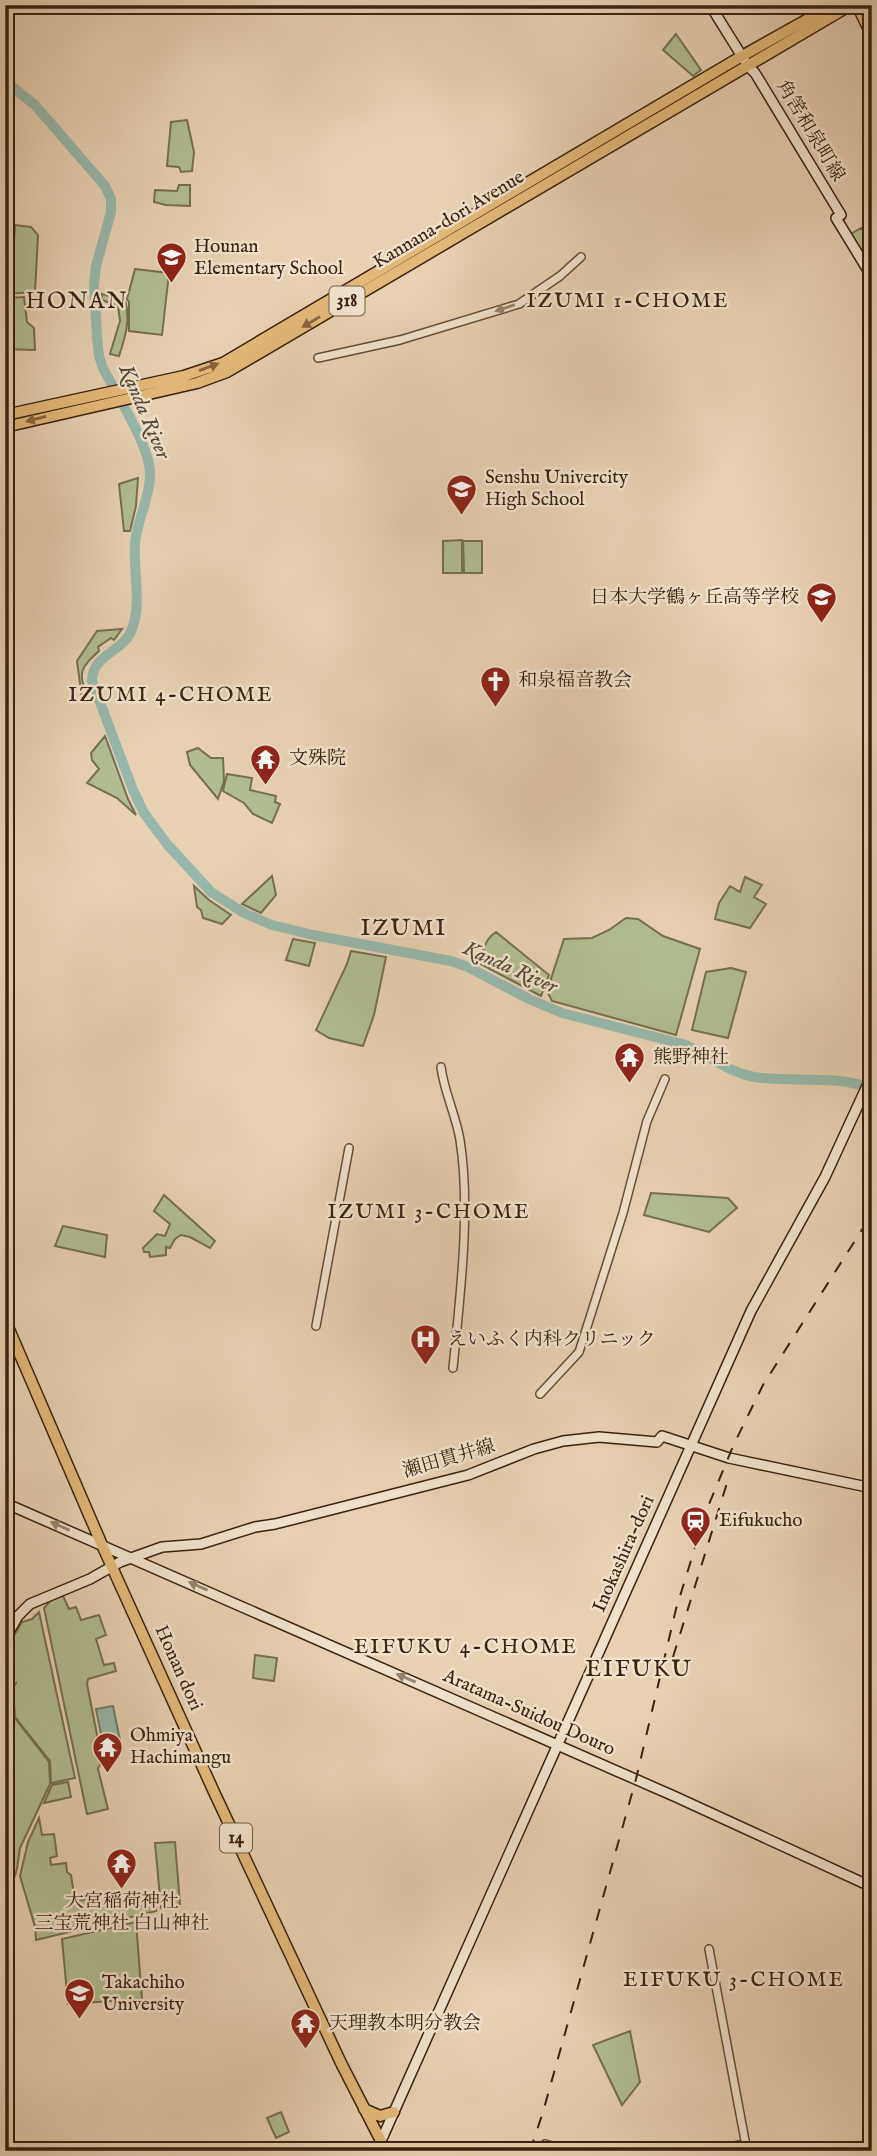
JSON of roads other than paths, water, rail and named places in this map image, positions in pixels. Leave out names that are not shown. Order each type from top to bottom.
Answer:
[{"type":"highway","points":[[867,5],[872,16]]},
{"type":"main road","name":"角筈和泉町線","points":[[710,5],[749,59],[841,215],[836,218],[872,277]]},
{"type":"main road","name":"318","points":[[749,59],[833,5]]},
{"type":"main road","name":"Kannana-dori Avenue","points":[[5,426],[117,396],[195,372],[238,355],[731,63],[749,59],[851,5]]},
{"type":"main road","points":[[857,5],[872,36]]},
{"type":"main road","name":"Kannana-dori Avenue","points":[[5,415],[197,383],[227,372],[735,74],[749,59]]},
{"type":"main road","name":"Inokashira-dori","points":[[379,2146],[751,1311],[840,1147],[868,1084]]},
{"type":"main road","name":"Honan dori","points":[[5,1320],[102,1545],[379,2146]]},
{"type":"main road","name":"瀬田貫井線","points":[[5,1639],[25,1607],[90,1578],[112,1565],[162,1547],[201,1544],[255,1527],[468,1475],[534,1449],[563,1441],[598,1437],[657,1443],[662,1436],[729,1458],[872,1488]]},
{"type":"main road","name":"Aratama-Suidou Douro","points":[[5,1503],[677,1797],[872,1887]]},
{"type":"main road","points":[[363,2109],[380,2116],[394,2112]]},
{"type":"street","points":[[318,358],[400,340],[519,304],[541,290],[581,257]]},
{"type":"street","points":[[441,1067],[442,1081],[460,1138],[463,1172],[464,1224],[453,1368]]},
{"type":"street","points":[[540,1394],[579,1352],[623,1213],[644,1132],[665,1079]]},
{"type":"street","points":[[316,1326],[349,1149]]},
{"type":"street","points":[[708,2151],[746,2147],[709,1950]]},
{"type":"street","points":[[545,2144],[572,2151]]},
{"type":"water","points":[[113,1706],[122,1750],[105,1754],[96,1709]]},
{"type":"waterway","name":"Kanda River","points":[[5,81],[35,105],[105,186],[111,199],[111,212],[96,266],[94,285],[99,356],[139,436],[149,463],[150,475],[135,543],[135,619],[128,637],[97,665],[92,681],[133,790],[144,813],[167,844],[211,892],[244,913],[272,925],[451,961],[562,1013],[686,1045],[745,1075],[768,1079],[829,1080],[859,1084],[872,1089]]},
{"type":"railway","points":[[530,2151],[636,1779],[676,1609],[707,1509],[734,1444],[763,1385],[872,1214]]},
{"type":"railway","points":[[673,1657],[727,1483]]},
{"type":"place","name":"Hounan Elementary School","points":[[171,285]]},
{"type":"place","name":"Senshu Univercity High School","points":[[462,516]]},
{"type":"place","name":"日本大学鶴ヶ丘高等学校","points":[[822,625]]},
{"type":"place","name":"和泉福音教会","points":[[495,708]]},
{"type":"place","name":"文殊院","points":[[266,786]]},
{"type":"place","name":"熊野神社","points":[[630,1085]]},
{"type":"place","name":"えいふく内科クリニック","points":[[425,1367]]},
{"type":"place","name":"Eifukucho","points":[[696,1548]]},
{"type":"place","name":"Ohmiya Hachimangu","points":[[107,1774]]},
{"type":"place","name":"大宮稲荷神社 三宝荒神社 白山神社","points":[[122,1890]]},
{"type":"place","name":"Takachiho University","points":[[79,2021]]},
{"type":"place","name":"天理教本明分教会","points":[[306,2051]]},
{"type":"district","name":"HONAN","points":[[77,301]]},
{"type":"district","name":"IZUMI 1-CHOME","points":[[628,301]]},
{"type":"district","name":"IZUMI 4-CHOME","points":[[171,695]]},
{"type":"district","name":"IZUMI","points":[[404,928]]},
{"type":"district","name":"IZUMI 3-CHOME","points":[[429,1212]]},
{"type":"district","name":"EIFUKU 4-CHOME","points":[[466,1647]]},
{"type":"district","name":"EIFUKU","points":[[639,1669]]},
{"type":"district","name":"EIFUKU 3-CHOME","points":[[734,1980]]}]
